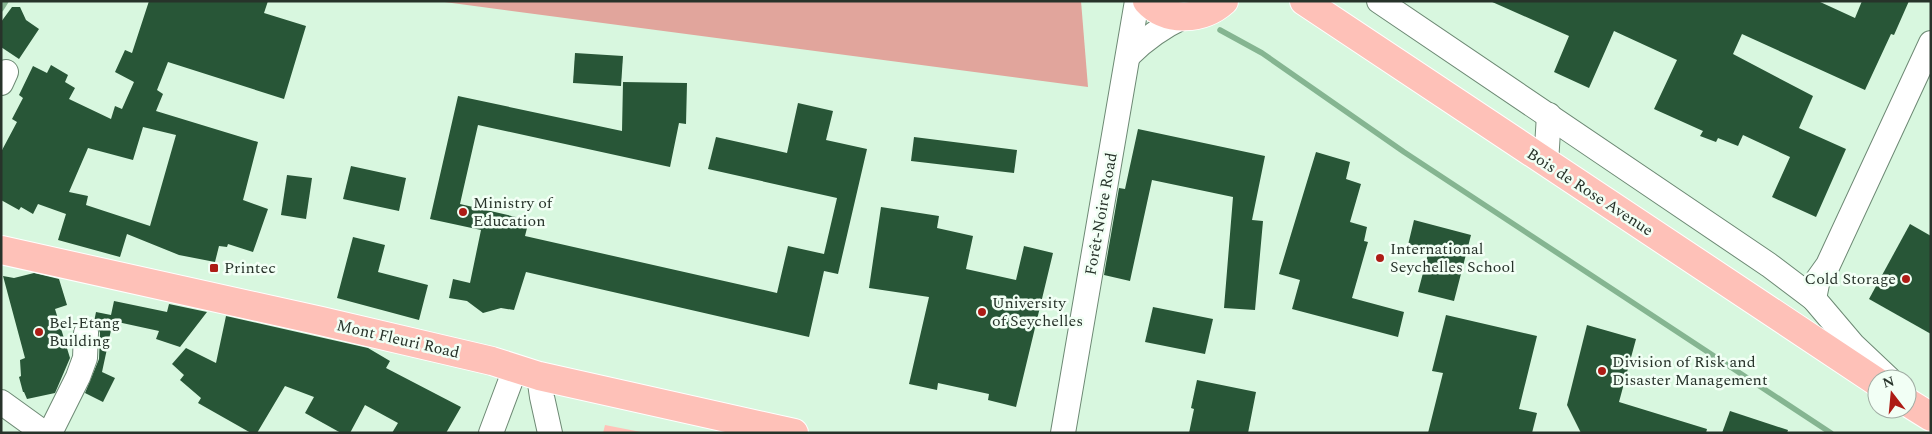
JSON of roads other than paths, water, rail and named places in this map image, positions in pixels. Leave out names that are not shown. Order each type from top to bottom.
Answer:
[{"type":"main road","points":[[1147,1],[1166,13],[1183,16],[1208,12],[1224,1]]},
{"type":"main road","name":"Bois de Rose Avenue","points":[[1304,1],[1867,375]]},
{"type":"main road","name":"Mont Fleuri Road","points":[[1,250],[321,320],[492,361],[527,372],[794,433]]},
{"type":"street","name":"Forêt-Noire Road","points":[[1063,433],[1137,1]]},
{"type":"street","points":[[1379,1],[1769,265],[1814,299],[1853,345],[1878,369]]},
{"type":"street","points":[[1129,55],[1144,40],[1162,27],[1183,16]]},
{"type":"street","points":[[1814,299],[1818,279],[1828,265],[1931,43]]},
{"type":"street","points":[[1546,163],[1549,115]]},
{"type":"street","points":[[1769,265],[1789,272],[1799,273],[1828,265]]},
{"type":"street","points":[[50,433],[78,377],[85,358],[86,333]]},
{"type":"street","points":[[491,433],[527,372],[542,396],[550,433]]},
{"type":"street","points":[[1,402],[44,433]]},
{"type":"waterway","points":[[1,9],[6,1]]},
{"type":"waterway","points":[[1220,30],[1262,53],[1404,152],[1831,433]]},
{"type":"place","name":"Ministry of Education","points":[[463,212]]},
{"type":"place","name":"International Seychelles School","points":[[1380,258]]},
{"type":"place","name":"Printec","points":[[214,268]]},
{"type":"place","name":"Cold Storage","points":[[1906,279]]},
{"type":"place","name":"University of Seychelles","points":[[982,312]]},
{"type":"place","name":"Bel-Etang Building","points":[[39,332]]},
{"type":"place","name":"Division of Risk and Disaster Management","points":[[1602,371]]}]
